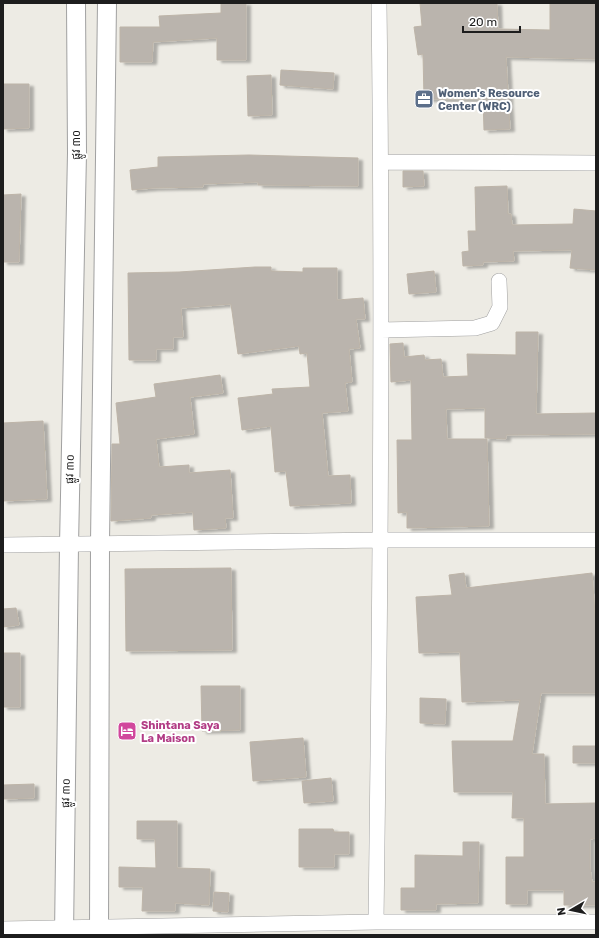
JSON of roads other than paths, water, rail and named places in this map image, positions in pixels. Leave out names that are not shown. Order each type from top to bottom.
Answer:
[{"type":"street","name":"ផ្លូវ ៣០","points":[[64,931],[76,161],[76,3]]},
{"type":"street","points":[[99,931],[100,543],[107,3]]},
{"type":"street","points":[[376,922],[381,540],[381,162],[379,3]]},
{"type":"street","points":[[381,162],[596,163]]},
{"type":"street","points":[[381,330],[475,328],[492,323],[500,307],[498,281]]},
{"type":"street","points":[[3,545],[381,540],[596,540]]},
{"type":"street","points":[[3,929],[64,931],[270,930],[340,929],[376,922],[596,922]]},
{"type":"place","name":"Women's Resource Center (WRC)","points":[[424,99]]},
{"type":"place","name":"Shintana Saya La Maison","points":[[127,731]]}]
